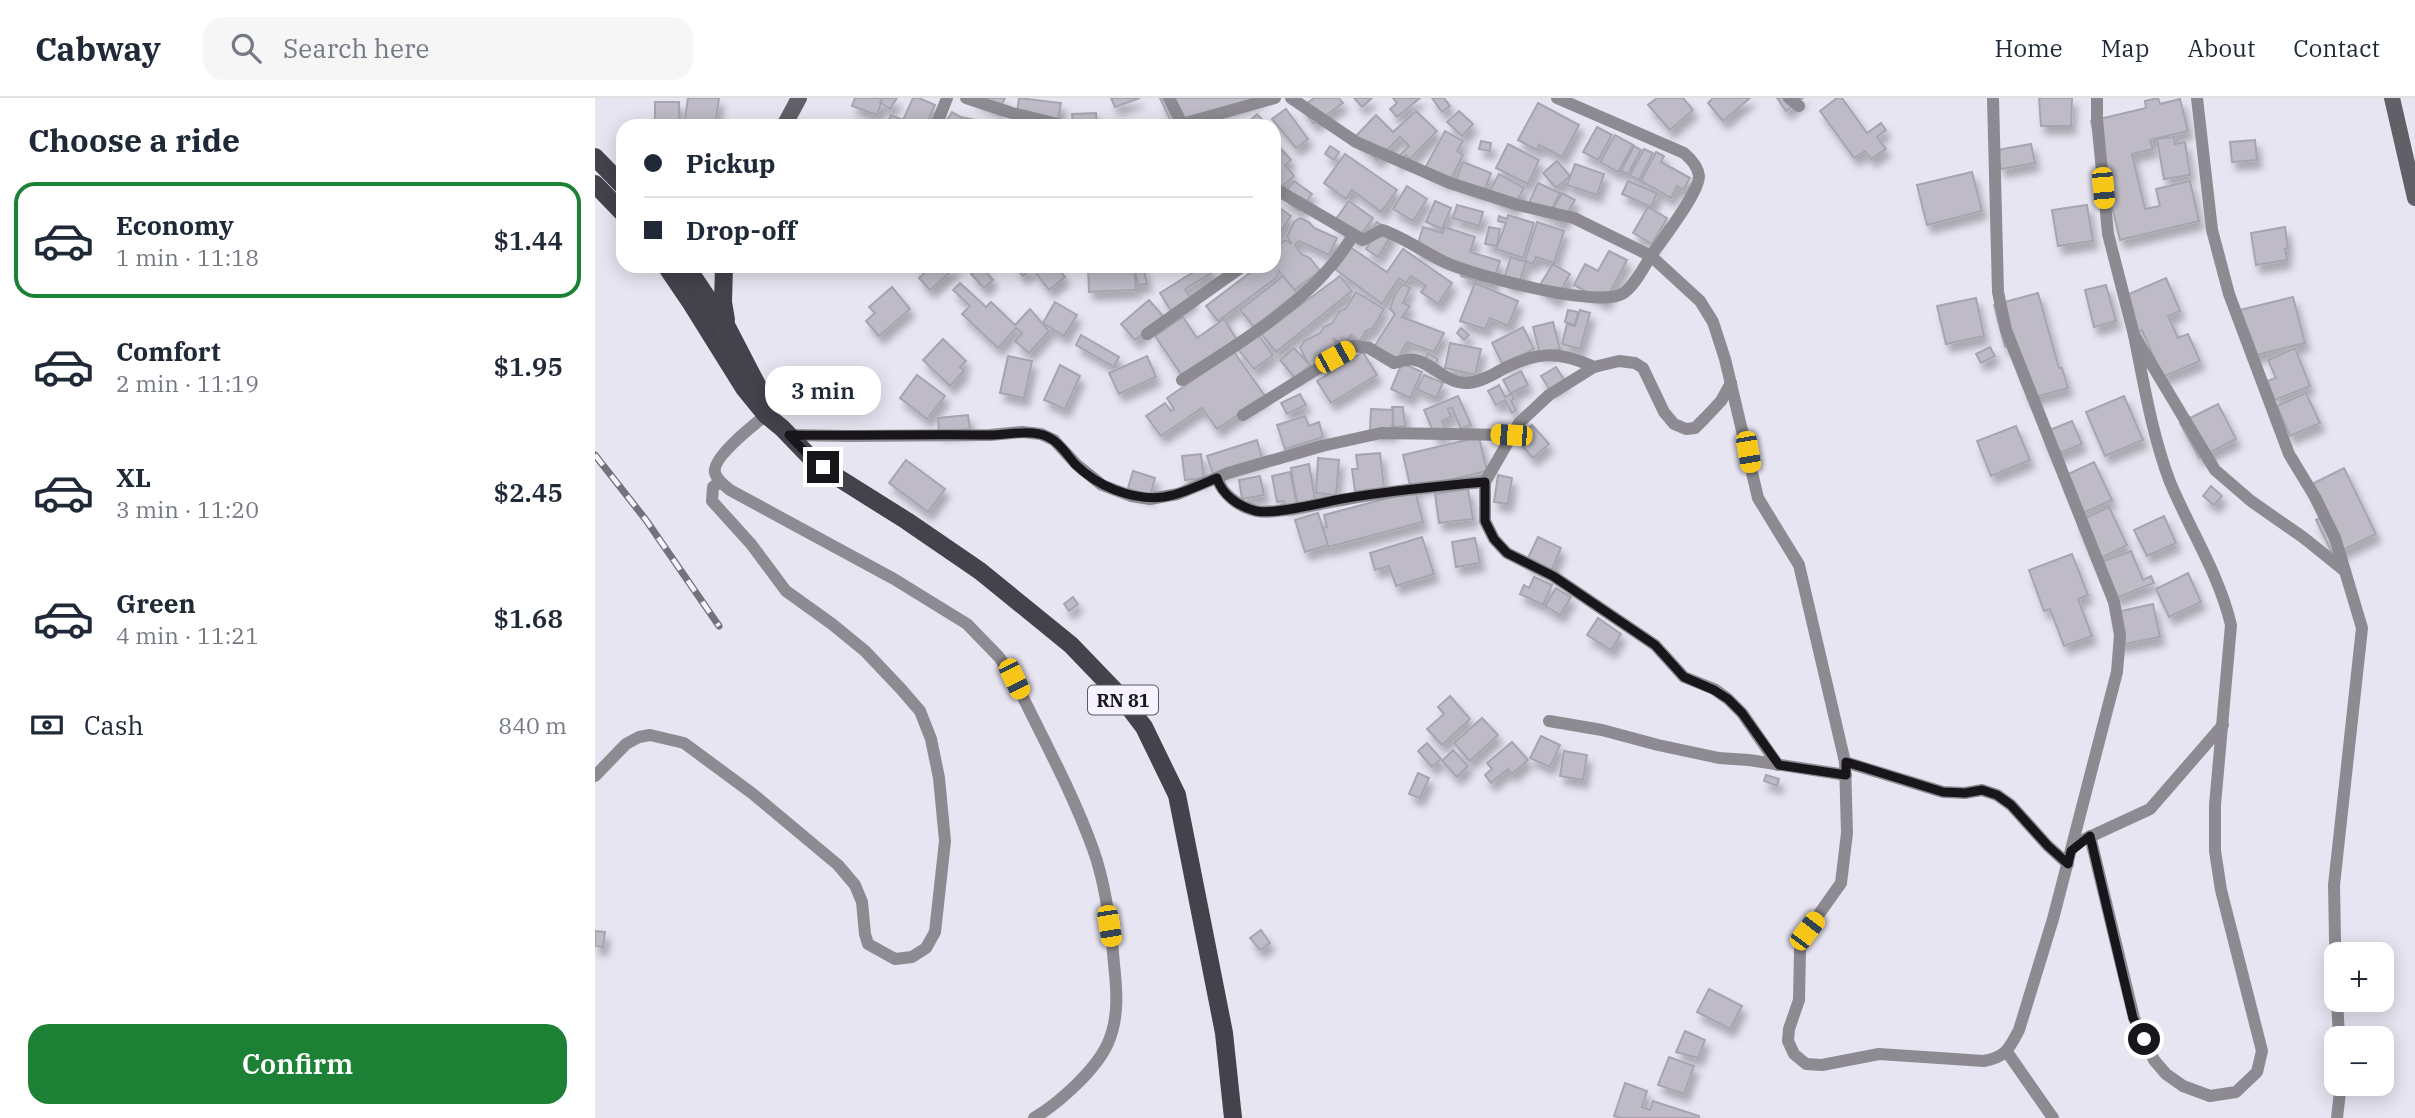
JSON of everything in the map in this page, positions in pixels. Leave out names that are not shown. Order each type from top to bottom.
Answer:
[{"type":"main road","points":[[597,158],[616,165]]},
{"type":"main road","points":[[597,158],[616,178]]},
{"type":"main road","points":[[595,184],[616,206]]},
{"type":"main road","name":"RN 81","points":[[671,273],[744,388],[766,415],[809,456],[980,571],[1071,645],[1121,697],[1144,727],[1177,794],[1224,1033],[1233,1118]]},
{"type":"main road","name":"RN 81","points":[[691,273],[727,327],[746,367],[785,431]]},
{"type":"main road","points":[[725,273],[723,302],[727,327]]},
{"type":"street","points":[[788,119],[799,98]]},
{"type":"street","points":[[939,119],[947,98]]},
{"type":"street","points":[[966,98],[1037,119]]},
{"type":"street","points":[[1169,98],[1177,119]]},
{"type":"street","points":[[1204,119],[1275,98]]},
{"type":"street","points":[[1291,98],[1356,142],[1450,183],[1518,205],[1574,218],[1651,256],[1700,301],[1713,322],[1731,383],[1758,498],[1799,565],[1846,769],[1847,833],[1841,883],[1807,931],[1800,950],[1798,1000],[1788,1041],[1794,1054],[1806,1064],[1822,1065],[1879,1054],[1984,1061],[1995,1059],[2007,1052],[2019,1030],[2068,864],[2117,672],[2120,635],[2114,602],[2006,330],[1998,292],[1993,98]]},
{"type":"street","points":[[1281,192],[1363,240],[1382,230],[1449,264],[1516,284],[1609,299],[1627,290],[1694,193],[1699,173],[1696,165],[1684,153],[1557,98]]},
{"type":"street","points":[[2090,836],[2133,1018],[2154,1060],[2166,1074],[2183,1086],[2210,1096],[2236,1092],[2257,1072],[2262,1051],[2221,890],[2215,850],[2215,805],[2231,625],[2224,596],[2158,449],[2134,335],[2108,234],[2097,98]]},
{"type":"street","points":[[2197,98],[2212,230],[2229,294],[2289,454],[2335,538],[2362,628],[2334,885],[2335,942]]},
{"type":"street","points":[[2392,98],[2415,198]]},
{"type":"street","points":[[1182,380],[1224,354],[1312,287],[1332,266],[1353,236]]},
{"type":"street","points":[[1147,334],[1233,273]]},
{"type":"street","points":[[2134,335],[2215,470],[2251,501],[2345,570]]},
{"type":"street","points":[[1243,415],[1354,346],[1369,348],[1394,363],[1415,360],[1464,383],[1489,377],[1515,362],[1538,355],[1557,354],[1576,358],[1594,367]]},
{"type":"street","points":[[1731,383],[1721,401],[1705,418],[1695,428],[1685,429],[1674,424],[1664,412],[1643,368],[1635,363],[1619,361],[1594,367],[1549,395],[1518,423],[1485,482],[1485,521],[1494,539],[1507,553],[1553,576],[1655,645],[1684,677],[1728,699],[1742,713],[1779,765]]},
{"type":"street","points":[[766,415],[738,438],[716,465],[715,473],[720,482],[730,490],[894,579],[967,624],[999,657],[1014,679],[1093,849],[1105,896],[1117,994],[1114,1027],[1107,1046],[1092,1068],[1034,1118]]},
{"type":"street","points":[[785,431],[849,436],[990,435],[1022,432],[1041,434],[1054,440],[1077,465],[1102,485],[1131,496],[1150,499],[1178,494],[1217,478],[1322,446],[1381,433],[1511,435]]},
{"type":"street","points":[[1217,478],[1219,486],[1230,499],[1257,512],[1413,488],[1485,482]]},
{"type":"street","points":[[595,776],[626,744],[639,737],[650,735],[684,743],[754,794],[838,865],[855,886],[862,902],[868,944],[895,958],[912,957],[926,948],[935,932],[945,841],[939,778],[931,738],[920,711],[865,651],[786,591],[751,544],[712,501],[713,487],[720,482]]},
{"type":"street","points":[[1549,720],[1719,758],[1846,769],[1943,792],[1965,793],[1982,790],[1997,795],[2011,805],[2068,864]]},
{"type":"street","points":[[2071,851],[2090,836],[2150,809],[2223,724]]},
{"type":"street","points":[[2007,1052],[2053,1118]]},
{"type":"street","points":[[2337,1118],[2340,1096]]},
{"type":"building","points":[[688,98],[719,98],[716,119],[685,119]]},
{"type":"building","points":[[855,98],[883,98],[877,115],[852,106]]},
{"type":"building","points":[[883,98],[897,98],[890,109],[880,102]]},
{"type":"building","points":[[913,98],[935,105],[928,119],[903,119]]},
{"type":"building","points":[[972,98],[1005,98],[999,111]]},
{"type":"building","points":[[1019,98],[1061,103],[1058,119],[1016,119]]},
{"type":"building","points":[[1111,98],[1140,98],[1115,107]]},
{"type":"building","points":[[1160,98],[1262,98],[1195,119],[1170,119]]},
{"type":"building","points":[[1314,98],[1339,98],[1343,103],[1314,124],[1301,108]]},
{"type":"building","points":[[1354,98],[1372,98],[1362,107]]},
{"type":"building","points":[[1393,98],[1420,98],[1397,117],[1390,109],[1397,103]]},
{"type":"building","points":[[1432,98],[1444,98],[1450,106],[1442,112]]},
{"type":"building","points":[[1657,98],[1683,98],[1693,110],[1670,130],[1648,105]]},
{"type":"building","points":[[1713,98],[1750,98],[1723,121],[1708,103]]},
{"type":"building","points":[[1777,98],[1803,98],[1786,111]]},
{"type":"building","points":[[1837,98],[1842,98],[1867,133],[1881,123],[1886,130],[1877,137],[1886,149],[1871,159],[1865,151],[1854,158],[1820,111]]},
{"type":"building","points":[[2039,98],[2072,98],[2071,126],[2041,126]]},
{"type":"building","points":[[2158,98],[2160,104],[2180,99],[2188,131],[2150,140],[2153,149],[2132,154],[2145,209],[2160,206],[2156,189],[2190,181],[2199,221],[2120,240],[2091,121],[2146,108],[2145,101]]},
{"type":"building","points":[[655,102],[679,102],[679,119],[655,119]]},
{"type":"building","points":[[1538,103],[1579,125],[1562,157],[1539,145],[1537,150],[1518,140]]},
{"type":"building","points":[[1286,109],[1308,139],[1296,148],[1281,130],[1281,119],[1272,119]]},
{"type":"building","points":[[1416,111],[1437,131],[1410,159],[1406,155],[1397,164],[1394,161],[1409,146],[1400,137],[1377,160],[1354,138],[1376,115],[1393,132]]},
{"type":"building","points":[[1459,111],[1473,124],[1462,136],[1447,122]]},
{"type":"building","points":[[952,112],[964,119],[948,119]]},
{"type":"building","points":[[1096,113],[1096,119],[1072,119],[1072,114]]},
{"type":"building","points":[[1597,127],[1612,135],[1598,160],[1583,152]]},
{"type":"building","points":[[1445,131],[1463,141],[1457,151],[1463,155],[1449,183],[1424,170]]},
{"type":"building","points":[[1615,135],[1633,145],[1618,172],[1600,162]]},
{"type":"building","points":[[2174,137],[2175,144],[2185,142],[2190,175],[2164,179],[2157,139]]},
{"type":"building","points":[[2255,140],[2257,160],[2232,162],[2230,142]]},
{"type":"building","points":[[1481,141],[1491,143],[1490,151],[1479,149]]},
{"type":"building","points":[[1508,144],[1539,160],[1528,184],[1496,168]]},
{"type":"building","points":[[2031,144],[2035,163],[2001,169],[1997,150]]},
{"type":"building","points":[[1330,146],[1339,152],[1334,160],[1325,154]]},
{"type":"building","points":[[1634,146],[1641,150],[1628,174],[1621,171]]},
{"type":"building","points":[[1281,149],[1291,160],[1285,165],[1294,176],[1281,188]]},
{"type":"building","points":[[1644,149],[1653,153],[1639,180],[1630,175]]},
{"type":"building","points":[[1656,152],[1664,156],[1661,162],[1690,178],[1683,190],[1677,186],[1671,198],[1641,181]]},
{"type":"building","points":[[1345,154],[1397,190],[1381,212],[1352,190],[1346,199],[1324,183]]},
{"type":"building","points":[[1557,161],[1570,176],[1556,188],[1543,173]]},
{"type":"building","points":[[1463,162],[1491,173],[1483,194],[1455,183]]},
{"type":"building","points":[[1575,164],[1604,174],[1597,195],[1567,185]]},
{"type":"building","points":[[1972,172],[1982,211],[1927,225],[1917,185]]},
{"type":"building","points":[[1499,174],[1524,188],[1513,208],[1488,194]]},
{"type":"building","points":[[1294,181],[1312,194],[1299,211],[1282,197]]},
{"type":"building","points":[[1628,181],[1657,193],[1651,207],[1622,194]]},
{"type":"building","points":[[1538,183],[1560,193],[1549,215],[1528,205]]},
{"type":"building","points":[[1407,186],[1427,199],[1413,221],[1393,209]]},
{"type":"building","points":[[1562,193],[1575,200],[1561,223],[1549,216]]},
{"type":"building","points":[[1349,201],[1373,218],[1357,240],[1333,223]]},
{"type":"building","points":[[1435,201],[1451,208],[1442,229],[1426,222]]},
{"type":"building","points":[[1457,205],[1483,212],[1479,226],[1453,218]]},
{"type":"building","points":[[2087,205],[2093,241],[2058,246],[2052,210]]},
{"type":"building","points":[[1648,207],[1667,218],[1652,244],[1633,233]]},
{"type":"building","points":[[1281,209],[1291,216],[1281,231]]},
{"type":"building","points":[[1508,215],[1534,223],[1523,258],[1496,249],[1506,223],[1498,221],[1499,216],[1507,219]]},
{"type":"building","points":[[1300,218],[1314,228],[1337,238],[1329,255],[1299,241],[1295,245],[1320,271],[1294,290],[1281,273],[1281,243],[1285,240],[1292,244],[1287,237],[1294,222]]},
{"type":"building","points":[[1377,222],[1393,232],[1378,257],[1366,249],[1371,241],[1367,239]]},
{"type":"building","points":[[1537,222],[1564,231],[1554,263],[1536,257],[1533,264],[1525,261]]},
{"type":"building","points":[[1423,227],[1443,233],[1444,227],[1475,237],[1470,252],[1500,261],[1492,286],[1461,276],[1464,265],[1416,250]]},
{"type":"building","points":[[1489,227],[1500,229],[1497,246],[1485,244]]},
{"type":"building","points":[[2285,227],[2287,260],[2256,265],[2251,233]]},
{"type":"building","points":[[1350,247],[1387,272],[1403,249],[1452,283],[1438,304],[1421,292],[1426,286],[1411,276],[1406,283],[1399,278],[1382,304],[1335,269]]},
{"type":"building","points":[[1609,251],[1627,260],[1605,302],[1574,285],[1585,264],[1598,271]]},
{"type":"building","points":[[1511,257],[1526,262],[1518,286],[1503,281]]},
{"type":"building","points":[[1553,264],[1570,274],[1556,299],[1538,288]]},
{"type":"building","points":[[949,273],[930,290],[919,278],[924,274]]},
{"type":"building","points":[[987,273],[993,280],[984,288],[971,274]]},
{"type":"building","points":[[1036,273],[1062,273],[1065,277],[1049,290]]},
{"type":"building","points":[[1088,273],[1135,273],[1136,290],[1089,292]]},
{"type":"building","points":[[1135,273],[1145,273],[1147,284],[1138,285]]},
{"type":"building","points":[[1192,273],[1211,273],[1185,289],[1193,301],[1173,314],[1160,293]]},
{"type":"building","points":[[1250,273],[1278,273],[1276,278],[1218,321],[1206,306]]},
{"type":"building","points":[[1283,276],[1297,293],[1254,327],[1240,310]]},
{"type":"building","points":[[1340,276],[1352,291],[1276,352],[1261,334]]},
{"type":"building","points":[[2166,278],[2180,311],[2168,316],[2178,338],[2188,334],[2200,361],[2163,377],[2142,330],[2138,332],[2122,297]]},
{"type":"building","points":[[960,283],[986,307],[991,302],[1015,325],[1030,309],[1049,331],[1029,353],[1015,341],[1022,333],[1016,328],[998,348],[962,314],[970,306],[953,290]]},
{"type":"building","points":[[1475,283],[1518,301],[1508,326],[1490,318],[1485,329],[1460,321]]},
{"type":"building","points":[[1403,284],[1410,288],[1403,303],[1410,306],[1402,317],[1444,333],[1434,352],[1407,342],[1398,358],[1374,347],[1395,314],[1390,309],[1395,294]]},
{"type":"building","points":[[2106,285],[2116,321],[2094,327],[2085,290]]},
{"type":"building","points":[[892,287],[910,309],[879,336],[866,321],[875,313],[869,307]]},
{"type":"building","points":[[1356,292],[1384,309],[1373,328],[1366,331],[1360,341],[1351,335],[1344,346],[1333,338],[1337,346],[1330,350],[1325,362],[1311,369],[1300,348],[1304,341],[1332,323]]},
{"type":"building","points":[[2038,293],[2059,368],[2062,368],[2068,388],[2028,399],[2012,345],[2005,347],[1994,305]]},
{"type":"building","points":[[2293,297],[2305,343],[2252,356],[2240,310]]},
{"type":"building","points":[[1976,298],[1984,336],[1946,344],[1937,306]]},
{"type":"building","points":[[1149,300],[1163,316],[1135,340],[1121,324]]},
{"type":"building","points":[[1055,302],[1077,315],[1064,336],[1043,323]]},
{"type":"building","points":[[1568,310],[1578,312],[1575,325],[1565,322]]},
{"type":"building","points":[[1580,310],[1590,313],[1580,349],[1562,344],[1567,324],[1575,326]]},
{"type":"building","points":[[1183,317],[1197,338],[1224,319],[1237,340],[1183,377],[1155,336]]},
{"type":"building","points":[[1553,322],[1560,349],[1540,354],[1533,327]]},
{"type":"building","points":[[1523,327],[1534,349],[1503,365],[1492,343]]},
{"type":"building","points":[[1461,328],[1469,335],[1464,340],[1457,333]]},
{"type":"building","points":[[1258,334],[1273,355],[1254,369],[1238,349]]},
{"type":"building","points":[[1081,335],[1119,357],[1114,367],[1076,345]]},
{"type":"building","points":[[943,339],[966,361],[960,367],[964,371],[950,386],[923,360]]},
{"type":"building","points":[[1450,343],[1481,349],[1475,375],[1445,368]]},
{"type":"building","points":[[1990,347],[1995,356],[1981,363],[1976,354]]},
{"type":"building","points":[[1294,348],[1310,365],[1295,378],[1280,360]]},
{"type":"building","points":[[2295,348],[2310,386],[2275,400],[2267,381],[2276,378],[2268,360]]},
{"type":"building","points":[[1234,352],[1265,396],[1217,429],[1202,408],[1161,436],[1146,416],[1165,403],[1171,411],[1174,409],[1167,398]]},
{"type":"building","points":[[1363,352],[1377,375],[1331,403],[1317,381]]},
{"type":"building","points":[[1428,353],[1438,359],[1433,368],[1423,362]]},
{"type":"building","points":[[1008,356],[1032,361],[1024,398],[1000,393]]},
{"type":"building","points":[[1147,356],[1156,377],[1119,394],[1109,373]]},
{"type":"building","points":[[1402,363],[1422,372],[1410,398],[1391,389]]},
{"type":"building","points":[[1060,365],[1080,376],[1065,409],[1044,400]]},
{"type":"building","points":[[1556,367],[1565,381],[1550,390],[1541,376]]},
{"type":"building","points":[[1521,371],[1528,385],[1511,393],[1514,399],[1511,401],[1516,410],[1512,413],[1505,400],[1496,405],[1488,391],[1499,385],[1505,397],[1511,394],[1503,380]]},
{"type":"building","points":[[917,375],[945,396],[927,419],[900,398]]},
{"type":"building","points":[[1424,375],[1443,383],[1436,398],[1417,389]]},
{"type":"building","points":[[2306,393],[2320,423],[2290,436],[2277,406]]},
{"type":"building","points":[[1300,394],[1306,405],[1287,414],[1281,403]]},
{"type":"building","points":[[1458,396],[1471,425],[1461,429],[1452,408],[1448,409],[1451,417],[1442,421],[1447,433],[1436,438],[1424,410]]},
{"type":"building","points":[[2124,396],[2143,440],[2105,456],[2086,412]]},
{"type":"building","points":[[2218,404],[2236,439],[2199,458],[2180,423]]},
{"type":"building","points":[[1392,407],[1403,407],[1405,426],[1394,427]]},
{"type":"building","points":[[1371,409],[1393,410],[1392,433],[1370,432]]},
{"type":"building","points":[[968,415],[970,429],[939,432],[938,418]]},
{"type":"building","points":[[1305,416],[1309,426],[1319,422],[1323,437],[1285,449],[1277,425]]},
{"type":"building","points":[[2072,421],[2082,444],[2052,456],[2042,433]]},
{"type":"building","points":[[1532,425],[1549,444],[1533,458],[1516,439]]},
{"type":"building","points":[[2016,426],[2030,460],[1991,476],[1977,441]]},
{"type":"building","points":[[1479,437],[1487,471],[1411,489],[1403,455]]},
{"type":"building","points":[[1257,440],[1262,458],[1213,474],[1207,456]]},
{"type":"building","points":[[1380,453],[1384,488],[1355,491],[1352,469],[1358,469],[1356,455]]},
{"type":"building","points":[[1201,454],[1204,478],[1185,480],[1182,456]]},
{"type":"building","points":[[1318,458],[1339,460],[1336,495],[1316,493]]},
{"type":"building","points":[[906,460],[945,489],[928,512],[889,483]]},
{"type":"building","points":[[2094,462],[2112,500],[2081,514],[2064,476]]},
{"type":"building","points":[[1309,464],[1315,500],[1297,503],[1291,468]]},
{"type":"building","points":[[2344,468],[2376,534],[2333,555],[2316,520],[2323,516],[2308,486]]},
{"type":"building","points":[[1133,471],[1155,478],[1150,496],[1128,488]]},
{"type":"building","points":[[1290,472],[1297,504],[1285,506],[1284,501],[1277,502],[1272,476]]},
{"type":"building","points":[[1498,475],[1512,478],[1508,504],[1494,502]]},
{"type":"building","points":[[1260,476],[1264,495],[1242,499],[1239,480]]},
{"type":"building","points":[[2211,486],[2222,496],[2214,505],[2203,496]]},
{"type":"building","points":[[1468,489],[1473,519],[1439,523],[1435,494]]},
{"type":"building","points":[[1415,491],[1423,522],[1328,547],[1323,528],[1327,527],[1324,515]]},
{"type":"building","points":[[2109,507],[2127,545],[2095,561],[2077,522]]},
{"type":"building","points":[[1318,513],[1328,545],[1305,552],[1295,520]]},
{"type":"building","points":[[2164,516],[2176,543],[2147,556],[2134,530]]},
{"type":"building","points":[[1422,537],[1434,574],[1396,586],[1389,566],[1375,570],[1370,553]]},
{"type":"building","points":[[1538,537],[1561,548],[1550,574],[1526,562]]},
{"type":"building","points":[[1475,538],[1480,563],[1456,567],[1452,542]]},
{"type":"building","points":[[2131,551],[2143,580],[2151,576],[2154,583],[2116,598],[2101,562]]},
{"type":"building","points":[[2072,554],[2088,595],[2078,599],[2092,636],[2064,646],[2050,609],[2044,611],[2029,570]]},
{"type":"building","points":[[2188,573],[2201,602],[2169,617],[2156,589]]},
{"type":"building","points":[[1534,577],[1552,585],[1543,605],[1520,594],[1524,585],[1529,588]]},
{"type":"building","points":[[1556,588],[1571,597],[1560,615],[1545,606]]},
{"type":"building","points":[[1073,597],[1078,604],[1069,611],[1064,604]]},
{"type":"building","points":[[2153,604],[2160,637],[2119,645],[2112,613]]},
{"type":"building","points":[[1598,618],[1621,634],[1611,650],[1587,635]]},
{"type":"building","points":[[1450,696],[1470,719],[1442,745],[1427,729],[1444,714],[1438,707]]},
{"type":"building","points":[[1482,718],[1498,735],[1470,761],[1454,743]]},
{"type":"building","points":[[1541,736],[1560,745],[1550,767],[1530,758]]},
{"type":"building","points":[[1512,742],[1528,760],[1512,774],[1508,769],[1491,783],[1485,775],[1492,769],[1487,763]]},
{"type":"building","points":[[1427,743],[1441,759],[1432,767],[1418,751]]},
{"type":"building","points":[[1453,750],[1468,766],[1457,777],[1442,761]]},
{"type":"building","points":[[1564,751],[1587,755],[1583,780],[1560,776]]},
{"type":"building","points":[[1418,773],[1429,778],[1420,798],[1409,794]]},
{"type":"building","points":[[1766,775],[1779,779],[1777,786],[1764,781]]},
{"type":"building","points":[[1261,930],[1270,943],[1260,950],[1250,938]]},
{"type":"building","points":[[595,931],[605,932],[603,947],[595,946]]},
{"type":"building","points":[[1709,989],[1742,1006],[1730,1029],[1697,1012]]},
{"type":"building","points":[[1685,1031],[1705,1040],[1698,1058],[1676,1052]]},
{"type":"building","points":[[1669,1057],[1694,1066],[1684,1094],[1658,1085]]},
{"type":"building","points":[[1625,1083],[1647,1091],[1642,1107],[1650,1110],[1653,1101],[1699,1118],[1614,1116]]},
{"type":"railway","points":[[595,455],[646,520],[719,626]]},
{"type":"route","points":[[823,467],[789,435],[1041,434],[1054,440],[1077,465],[1102,485],[1131,496],[1150,499],[1178,494],[1217,478],[1219,486],[1230,499],[1257,512],[1413,488],[1485,482],[1485,521],[1494,539],[1507,553],[1553,576],[1655,645],[1684,677],[1728,699],[1742,713],[1779,765],[1846,775],[1846,762],[1943,792],[1965,793],[1982,790],[1997,795],[2011,805],[2068,864],[2071,851],[2090,836],[2133,1018],[2144,1039]]}]
